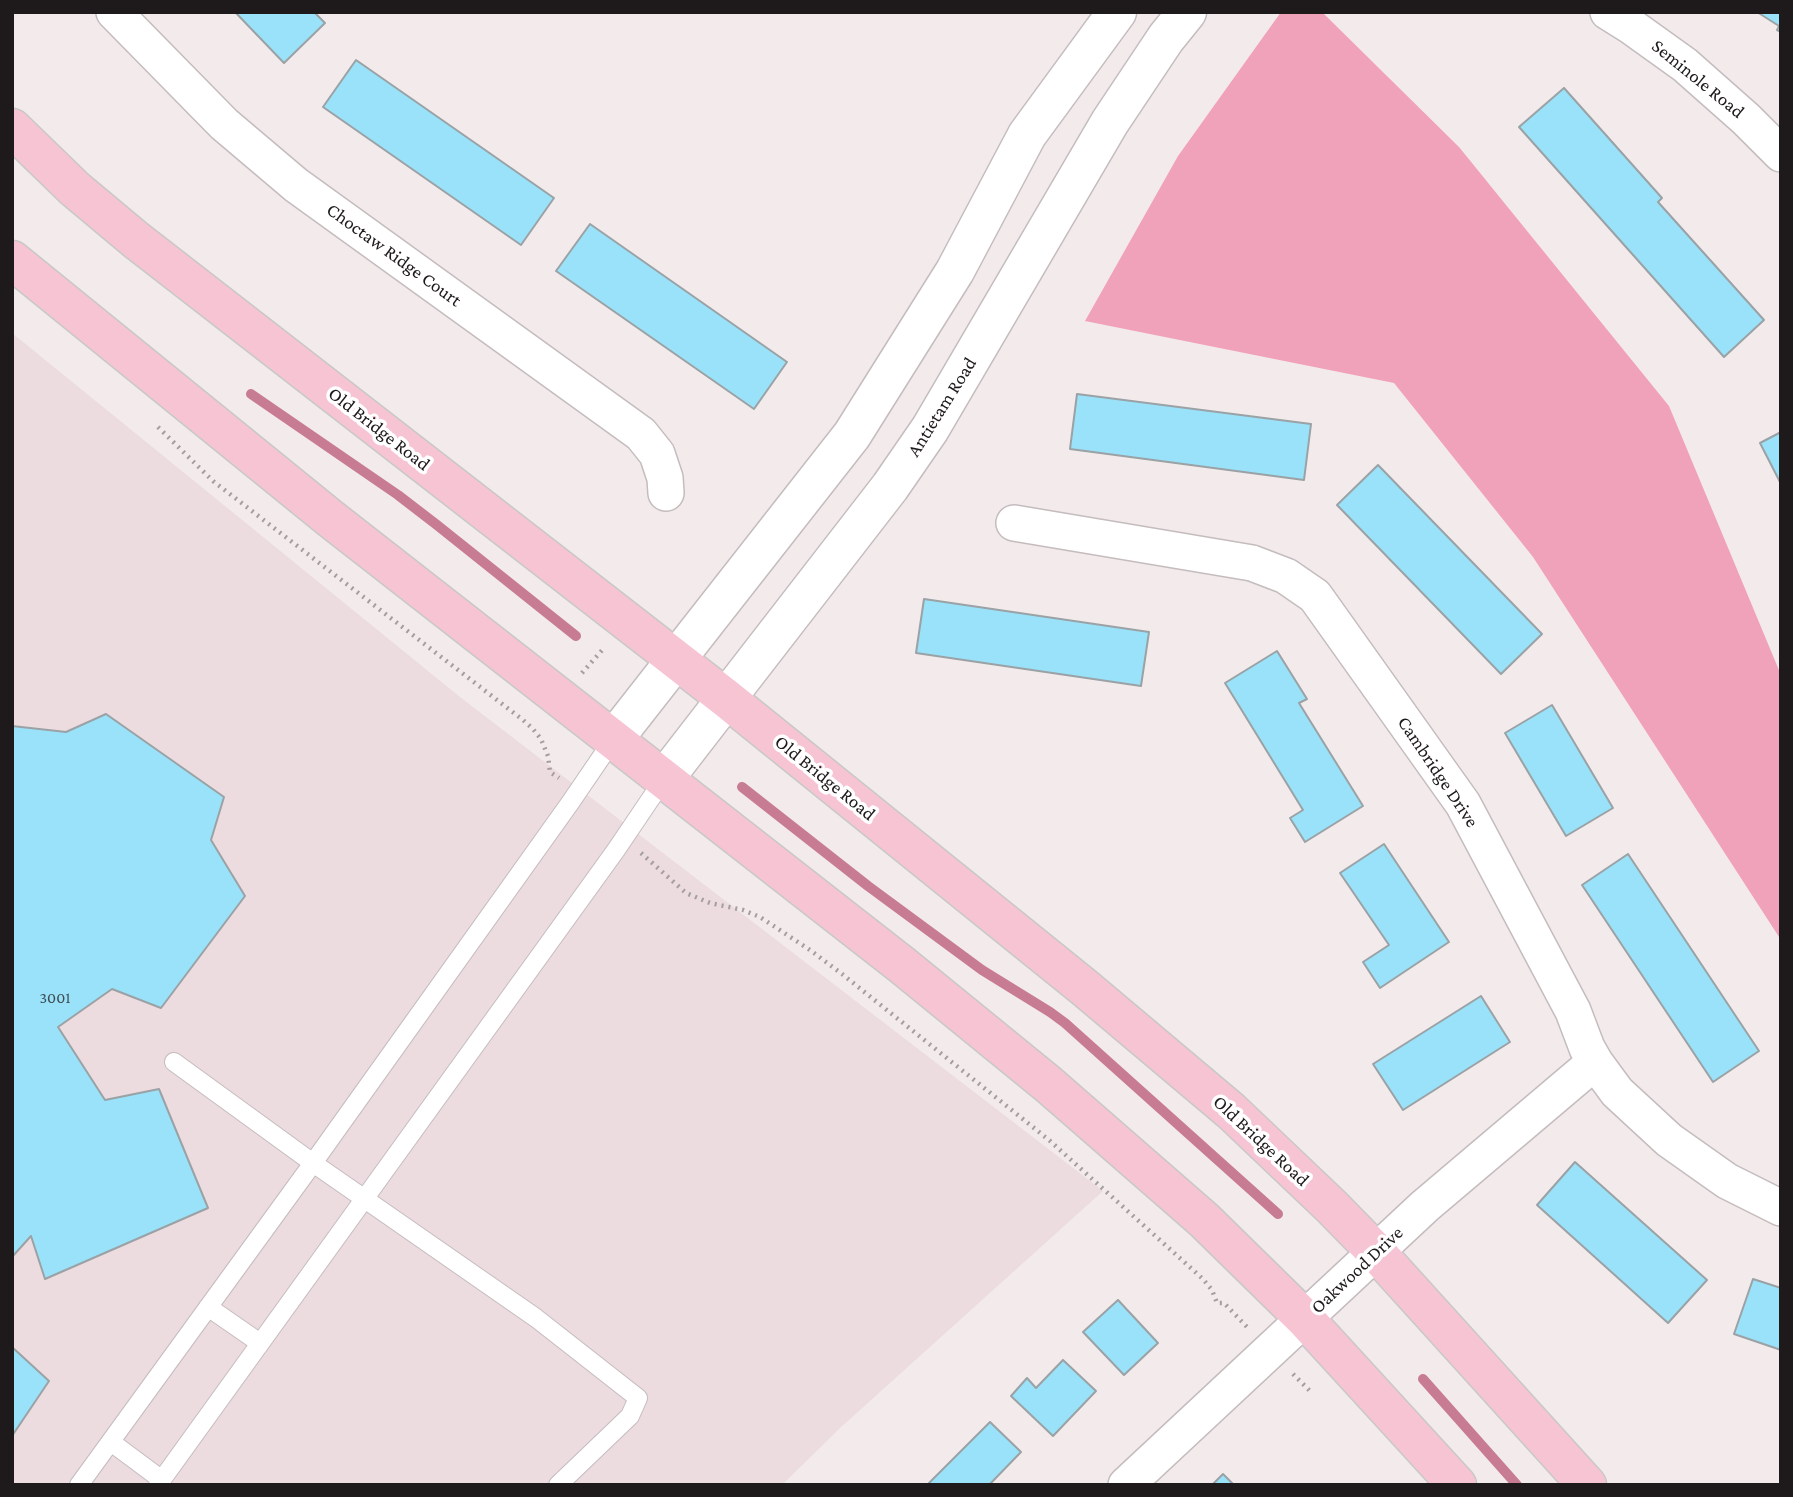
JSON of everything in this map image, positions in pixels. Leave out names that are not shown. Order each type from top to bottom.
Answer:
[{"type":"main road","name":"Old Bridge Road","points":[[12,128],[75,188],[136,240],[727,699],[1085,988],[1231,1111],[1332,1206],[1376,1252],[1587,1485]]},
{"type":"main road","points":[[12,260],[331,519],[901,965],[1048,1084],[1204,1220],[1305,1319],[1457,1485]]},
{"type":"street","name":"Choctaw Ridge Court","points":[[114,12],[223,124],[296,185],[641,433],[656,454],[665,478],[666,493]]},
{"type":"street","points":[[613,740],[852,435],[955,271],[1027,135],[1116,12]]},
{"type":"street","name":"Antietam Road","points":[[664,779],[890,487],[930,429],[1110,122],[1166,38],[1187,12]]},
{"type":"street","name":"Seminole Road","points":[[1608,12],[1685,65],[1781,154]]},
{"type":"street","name":"Cambridge Drive","points":[[1014,523],[1252,563],[1286,576],[1315,596],[1463,804],[1573,1012],[1587,1048],[1617,1092],[1669,1140],[1727,1181],[1781,1208]]},
{"type":"street","name":"Oakwood Drive","points":[[1126,1485],[1426,1206],[1595,1062]]},
{"type":"lane","points":[[79,1485],[313,1163],[613,740]]},
{"type":"lane","points":[[111,1442],[160,1482],[616,850],[664,779]]},
{"type":"lane","points":[[174,1062],[313,1163],[536,1318],[638,1398],[630,1416],[558,1485]]},
{"type":"lane","points":[[208,1307],[260,1343]]},
{"type":"path","points":[[153,423],[213,481],[523,720],[541,739],[548,756],[550,772],[555,774]]},
{"type":"path","points":[[586,669],[608,643]]},
{"type":"path","points":[[642,854],[686,893],[710,903],[743,910],[760,917],[842,974],[1049,1140],[1203,1279],[1212,1290],[1217,1303],[1224,1303]]},
{"type":"shaded area","points":[[1281,12],[1322,12],[1459,147],[1669,406],[1781,675],[1781,940],[1533,557],[1394,383],[1085,321],[1178,156]]},
{"type":"shaded area","points":[[12,333],[460,697],[1103,1191],[840,1428],[782,1485],[12,1485]]},
{"type":"building","points":[[235,12],[314,12],[325,23],[284,63]]},
{"type":"building","points":[[1757,12],[1781,12],[1781,32],[1777,30],[1779,26]]},
{"type":"building","points":[[356,60],[554,198],[521,245],[323,107]]},
{"type":"building","points":[[1564,88],[1662,198],[1658,202],[1764,320],[1724,357],[1519,127]]},
{"type":"building","points":[[590,224],[787,362],[754,409],[556,271]]},
{"type":"building","points":[[1077,394],[1311,424],[1304,480],[1070,449]]},
{"type":"building","points":[[1781,432],[1781,484],[1760,443]]},
{"type":"building","points":[[1378,465],[1542,634],[1501,674],[1337,505]]},
{"type":"building","points":[[924,599],[1149,632],[1141,686],[916,653]]},
{"type":"building","points":[[1277,651],[1307,699],[1299,703],[1363,806],[1305,842],[1290,818],[1303,810],[1225,683]]},
{"type":"building","points":[[1552,705],[1613,808],[1566,836],[1505,733]]},
{"type":"building","points":[[106,714],[224,797],[211,840],[245,896],[161,1008],[112,989],[58,1027],[105,1100],[159,1089],[208,1208],[45,1279],[31,1236],[12,1257],[12,726],[66,732]]},
{"type":"building","points":[[1384,844],[1449,942],[1380,988],[1363,962],[1389,945],[1340,873]]},
{"type":"building","points":[[1628,854],[1759,1051],[1713,1082],[1582,885]]},
{"type":"building","points":[[1481,996],[1510,1042],[1403,1110],[1373,1064]]},
{"type":"building","points":[[1575,1162],[1707,1280],[1668,1323],[1537,1205]]},
{"type":"building","points":[[1753,1279],[1781,1288],[1781,1350],[1734,1334]]},
{"type":"building","points":[[1118,1300],[1158,1343],[1124,1375],[1083,1332]]},
{"type":"building","points":[[12,1347],[49,1381],[12,1436]]},
{"type":"building","points":[[1063,1360],[1096,1391],[1053,1436],[1011,1396],[1027,1378],[1036,1388]]},
{"type":"building","points":[[990,1422],[1021,1452],[989,1485],[931,1485],[929,1483]]},
{"type":"building","points":[[1223,1474],[1234,1485],[1212,1485]]},
{"type":"waterway","points":[[251,394],[398,495],[576,636]]},
{"type":"waterway","points":[[742,787],[868,886],[982,970],[1065,1023],[1278,1214]]},
{"type":"waterway","points":[[1423,1379],[1517,1485]]}]
